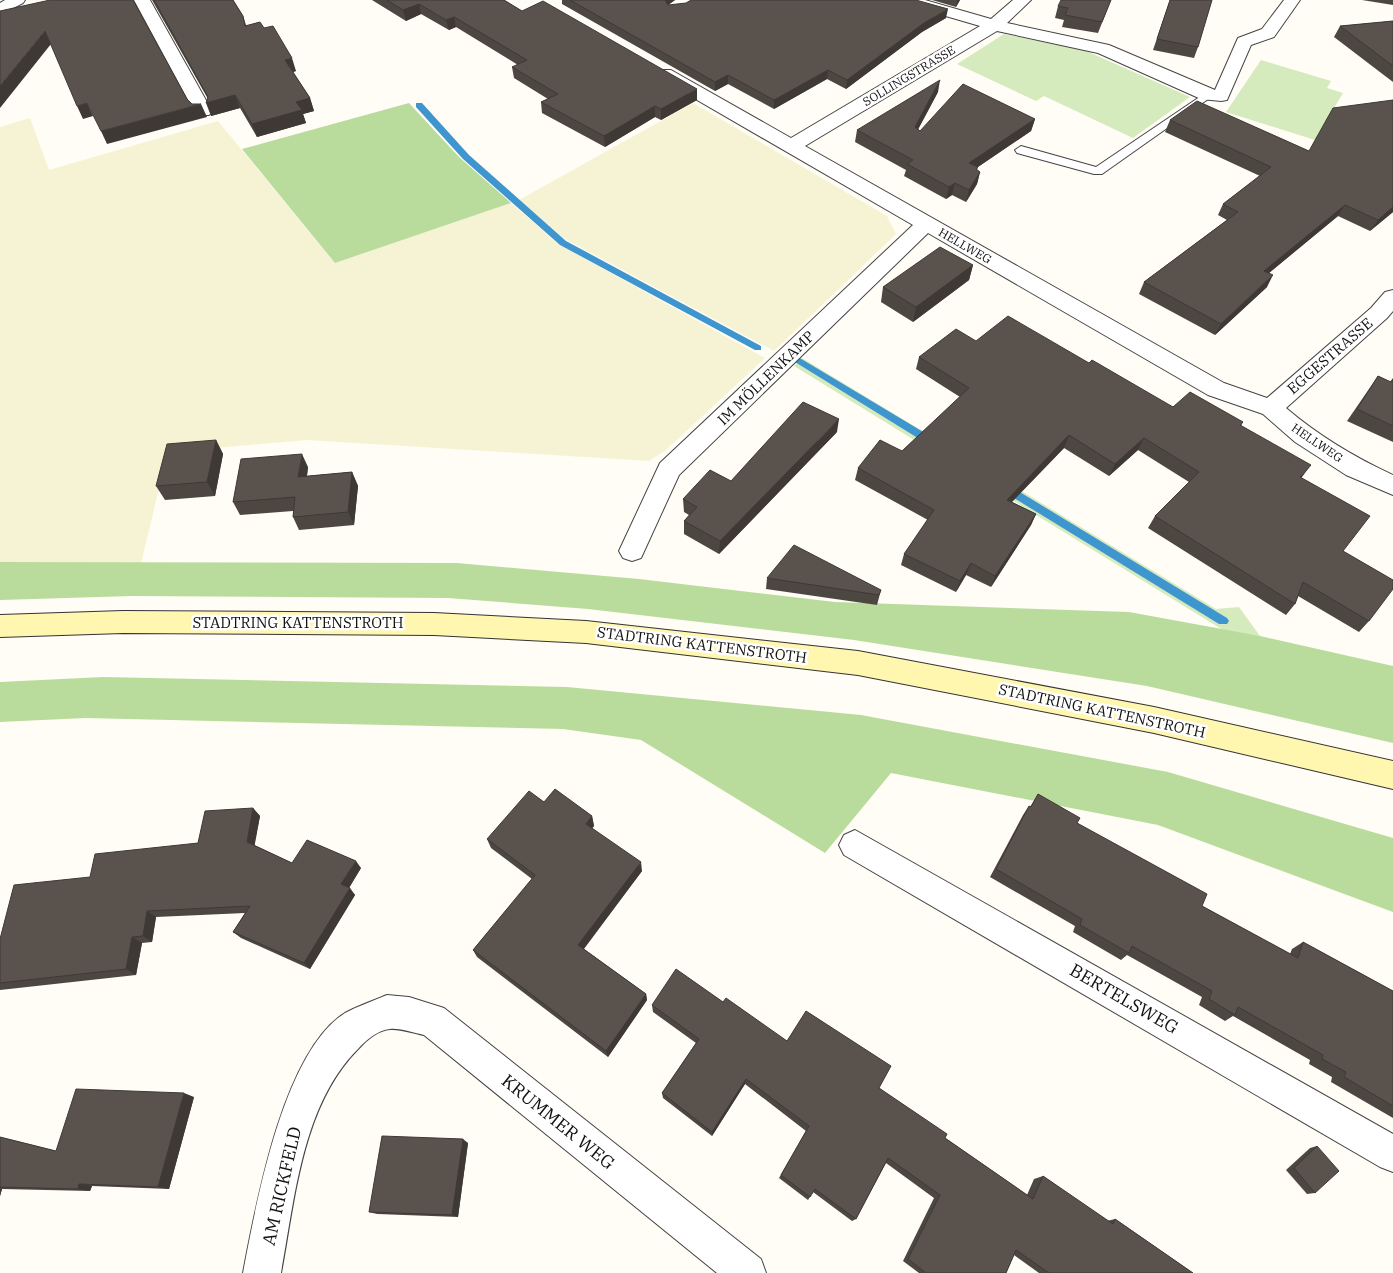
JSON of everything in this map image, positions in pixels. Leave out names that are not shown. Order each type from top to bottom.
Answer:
[{"type":"main road","name":"STADTRING KATTENSTROTH","points":[[0,626],[123,622],[434,624],[586,632],[858,663],[1154,720],[1393,775]]},
{"type":"street","points":[[0,10],[17,0]]},
{"type":"street","points":[[142,0],[203,111]]},
{"type":"street","points":[[907,0],[994,25],[1103,49],[1207,95],[1221,96],[1244,42],[1268,33],[1292,0]]},
{"type":"street","name":"SOLLINGSTRASSE","points":[[791,146],[994,25],[1023,0]]},
{"type":"street","name":"HELLWEG","points":[[649,64],[1216,389],[1271,408],[1303,436],[1356,468],[1393,486]]},
{"type":"street","name":"IM MÖLLENKAMP","points":[[632,551],[669,470],[926,224]]},
{"type":"street","name":"EGGESTRASSE","points":[[1271,408],[1392,301]]},
{"type":"street","name":"BERTELSWEG","points":[[855,845],[1393,1154]]},
{"type":"street","name":"KRUMMER WEG","points":[[356,1026],[388,1012],[432,1020],[747,1273]]},
{"type":"street","name":"AM RICKFELD","points":[[262,1273],[291,1134],[316,1075],[334,1049],[356,1026]]},
{"type":"lane","points":[[1021,150],[1098,171],[1207,95]]},
{"type":"shaded area","points":[[693,103],[887,216],[896,234],[774,351],[565,239],[519,200]]},
{"type":"shaded area","points":[[30,118],[49,170],[218,121],[335,263],[511,203],[558,244],[765,358],[666,450],[649,461],[307,440],[168,452],[141,563],[0,562],[0,127]]},
{"type":"green space","points":[[1004,34],[1084,50],[1190,97],[1133,138],[1044,96],[1036,101],[957,64]]},
{"type":"green space","points":[[1261,60],[1331,81],[1327,88],[1343,93],[1315,140],[1226,112]]},
{"type":"green space","points":[[409,103],[459,157],[511,203],[335,263],[242,149]]},
{"type":"green space","points":[[802,358],[1216,609],[1239,607],[1260,636],[1223,630],[794,366]]},
{"type":"green space","points":[[0,562],[457,563],[639,579],[835,602],[1129,612],[1260,636],[1393,666],[1393,743],[1147,686],[854,640],[588,609],[448,598],[132,596],[0,600]]},
{"type":"green space","points":[[103,677],[567,687],[861,715],[1168,772],[1393,838],[1393,912],[1158,825],[891,773],[825,853],[641,740],[563,729],[85,718],[0,722],[0,682]]},
{"type":"building","points":[[50,0],[133,0],[187,99],[192,104],[201,104],[101,131],[87,103],[77,106],[45,31],[0,86],[0,11]]},
{"type":"building","points":[[154,0],[233,0],[243,16],[245,26],[260,22],[264,28],[273,26],[292,58],[285,60],[310,98],[296,102],[302,110],[252,124],[235,95],[206,103],[208,97]]},
{"type":"building","points":[[387,0],[504,0],[522,11],[543,1],[697,89],[661,109],[655,106],[604,136],[541,102],[558,94],[512,67],[527,60],[454,17],[446,20],[419,4],[403,10]]},
{"type":"building","points":[[570,0],[665,0],[668,5],[686,3],[691,0],[916,0],[948,9],[924,23],[847,80],[828,70],[774,100],[728,75],[715,82]]},
{"type":"building","points":[[1061,0],[1111,0],[1102,22],[1065,15],[1068,8],[1058,6]]},
{"type":"building","points":[[1170,0],[1212,0],[1198,47],[1157,39]]},
{"type":"building","points":[[1393,21],[1393,66],[1340,26]]},
{"type":"building","points":[[940,80],[915,127],[920,131],[963,84],[1035,119],[969,163],[978,167],[976,169],[980,172],[969,190],[955,183],[949,187],[907,164],[913,160],[857,130]]},
{"type":"building","points":[[1393,100],[1393,207],[1378,220],[1345,205],[1264,271],[1273,275],[1221,324],[1144,282],[1238,212],[1223,204],[1271,167],[1170,120],[1197,101],[1309,151],[1333,108]]},
{"type":"building","points":[[940,247],[973,265],[916,307],[883,287]]},
{"type":"building","points":[[1008,316],[1089,363],[1092,360],[1173,407],[1190,392],[1243,422],[1240,425],[1311,465],[1300,477],[1370,516],[1343,551],[1393,580],[1393,589],[1369,621],[1303,582],[1295,604],[1155,516],[1199,472],[1144,438],[1115,464],[1069,435],[1007,500],[1036,514],[995,576],[971,563],[960,581],[904,554],[934,510],[858,468],[880,440],[902,451],[969,388],[919,357],[956,329],[976,341]]},
{"type":"building","points":[[1378,376],[1391,382],[1393,379],[1393,426],[1357,409]]},
{"type":"building","points":[[803,402],[839,419],[720,541],[684,521],[697,507],[683,499],[710,470],[731,481]]},
{"type":"building","points":[[216,440],[207,482],[156,486],[167,444]]},
{"type":"building","points":[[302,454],[298,477],[352,472],[348,512],[293,517],[295,497],[233,502],[241,459]]},
{"type":"building","points":[[794,545],[881,590],[879,595],[767,578]]},
{"type":"building","points":[[555,789],[592,816],[586,824],[641,862],[578,945],[646,994],[606,1051],[473,950],[535,875],[487,839],[529,791],[544,802]]},
{"type":"building","points":[[1038,794],[1080,818],[1077,823],[1207,894],[1202,906],[1298,958],[1303,942],[1393,991],[1393,1106],[1344,1077],[1346,1072],[1322,1059],[1323,1055],[1238,1007],[1235,1015],[1209,999],[1212,991],[1132,946],[1129,953],[1080,925],[1082,919],[996,869],[1029,806],[1031,807]]},
{"type":"building","points":[[253,808],[247,842],[292,863],[307,840],[356,861],[341,884],[350,888],[304,963],[233,932],[250,906],[147,911],[143,936],[132,937],[126,969],[0,983],[0,939],[14,885],[90,877],[95,854],[198,843],[205,811]]},
{"type":"building","points":[[676,969],[723,1002],[726,998],[787,1041],[806,1011],[891,1066],[879,1088],[947,1134],[945,1138],[1033,1199],[1043,1176],[1113,1224],[1115,1219],[1193,1273],[1049,1273],[1016,1250],[1006,1273],[926,1273],[908,1259],[940,1195],[888,1158],[856,1219],[815,1189],[810,1197],[781,1175],[809,1126],[746,1079],[712,1132],[662,1093],[699,1039],[652,1005]]},
{"type":"building","points":[[76,1089],[184,1093],[158,1187],[79,1184],[78,1189],[0,1187],[0,1137],[56,1151]]},
{"type":"building","points":[[382,1136],[463,1139],[452,1215],[369,1212]]},
{"type":"building","points":[[1317,1146],[1339,1171],[1315,1193],[1294,1168]]},
{"type":"waterway","points":[[419,105],[466,157],[563,243],[758,348]]},
{"type":"waterway","points":[[798,360],[932,442]]},
{"type":"waterway","points":[[1005,487],[1223,621]]}]
